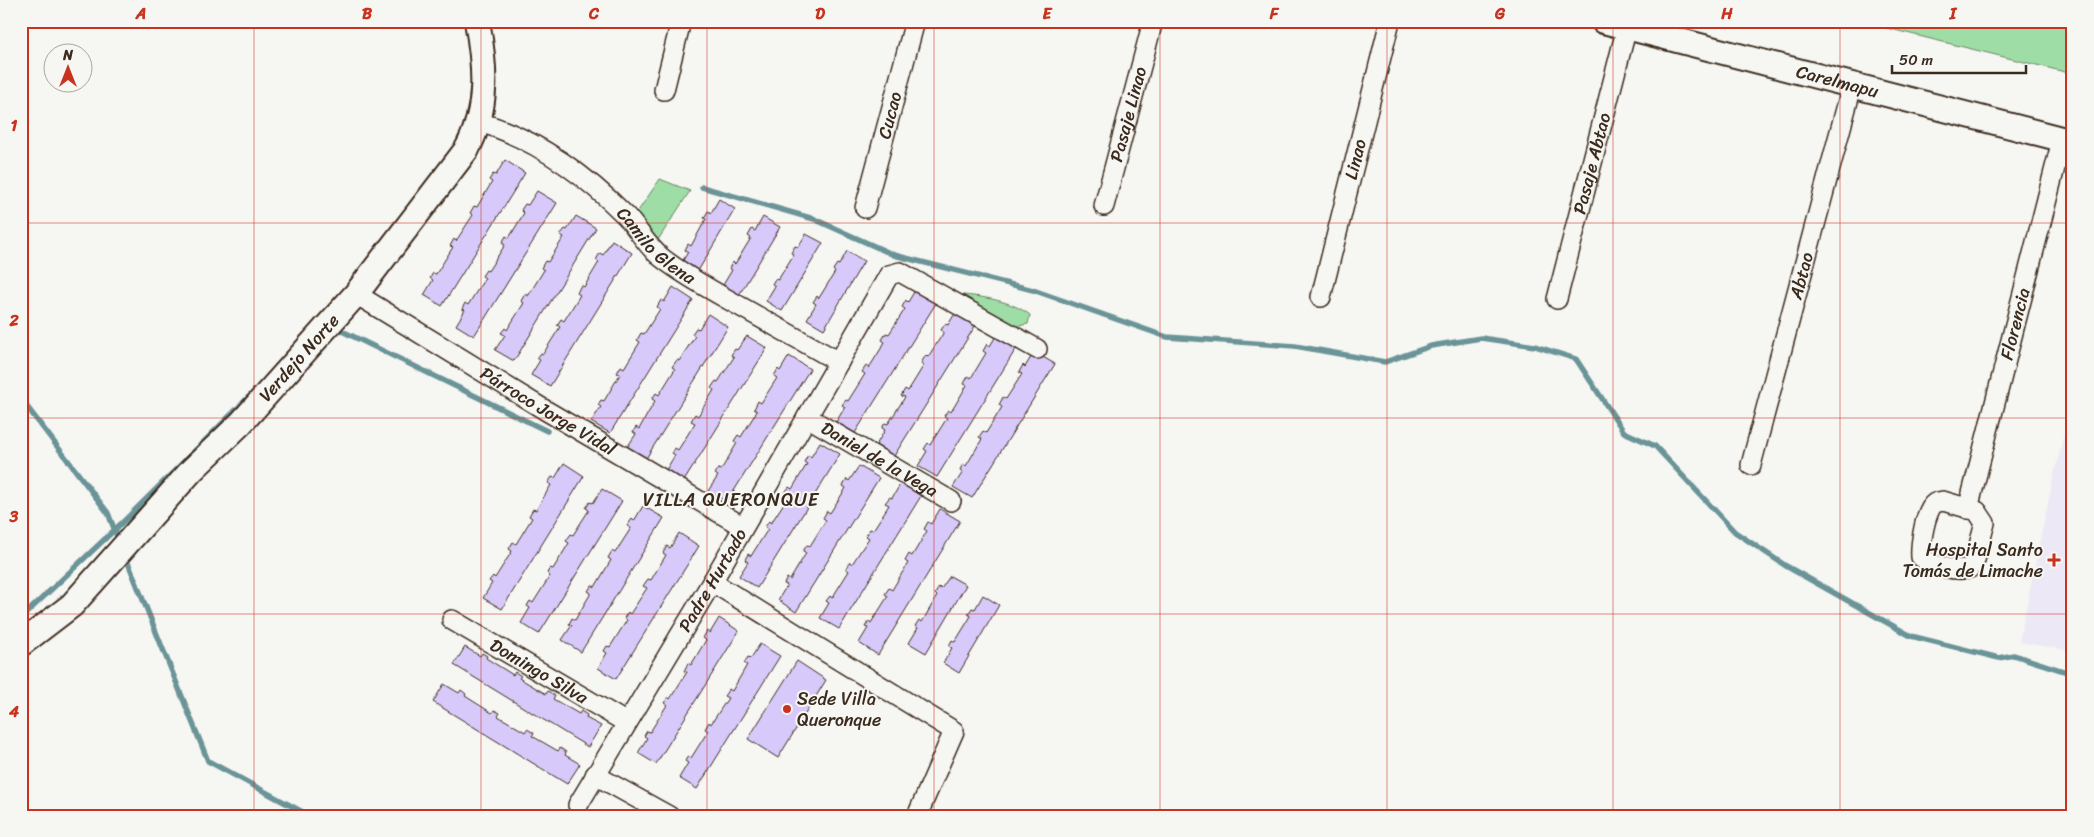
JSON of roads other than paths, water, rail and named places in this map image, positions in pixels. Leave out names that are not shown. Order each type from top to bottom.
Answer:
[{"type":"street","name":"Verdejo Norte","points":[[21,644],[72,605],[186,478],[241,423],[356,294],[468,149],[476,134],[482,104],[484,67],[477,21]]},
{"type":"street","points":[[664,90],[681,21]]},
{"type":"street","name":"Cucao","points":[[865,208],[915,21]]},
{"type":"street","name":"Pasaje Linao","points":[[1104,206],[1153,21]]},
{"type":"street","name":"Linao","points":[[1321,297],[1390,21]]},
{"type":"street","name":"Carelmapu","points":[[1603,21],[2068,141]]},
{"type":"street","name":"Pasaje Abtao","points":[[1557,299],[1627,28]]},
{"type":"street","name":"Abtao","points":[[1751,465],[1852,86]]},
{"type":"street","name":"Camilo Glena","points":[[479,122],[502,128],[543,150],[590,182],[627,216],[642,239],[660,257],[698,282],[839,362]]},
{"type":"street","name":"Florencia","points":[[1968,509],[2068,141]]},
{"type":"street","name":"Padre Hurtado","points":[[578,805],[712,582],[742,526],[889,275],[900,272],[1037,349]]},
{"type":"street","name":"Párroco Jorge Vidal","points":[[356,294],[545,410],[742,526]]},
{"type":"street","name":"Daniel de la Vega","points":[[807,417],[951,501]]},
{"type":"street","points":[[712,582],[954,731],[918,816]]},
{"type":"street","name":"Domingo Silva","points":[[452,620],[627,723]]},
{"type":"street","points":[[595,775],[669,816]]},
{"type":"waterway","points":[[702,187],[814,219],[894,255],[1033,290],[1167,337],[1295,346],[1385,362],[1431,346],[1481,338],[1535,346],[1576,359],[1624,432],[1655,446],[1735,532],[1786,566],[1911,636],[1999,658],[2014,655],[2073,674]]},
{"type":"waterway","points":[[342,331],[547,431]]},
{"type":"waterway","points":[[21,618],[125,520],[249,397]]},
{"type":"waterway","points":[[21,399],[108,513],[119,541]]},
{"type":"waterway","points":[[125,555],[208,761],[310,816]]},
{"type":"place","name":"Hospital Santo Tomás de Limache","points":[[2054,560]]},
{"type":"place","name":"Sede Villa Queronque","points":[[787,709]]},
{"type":"district","name":"VILLA QUERONQUE","points":[[731,499]]}]
